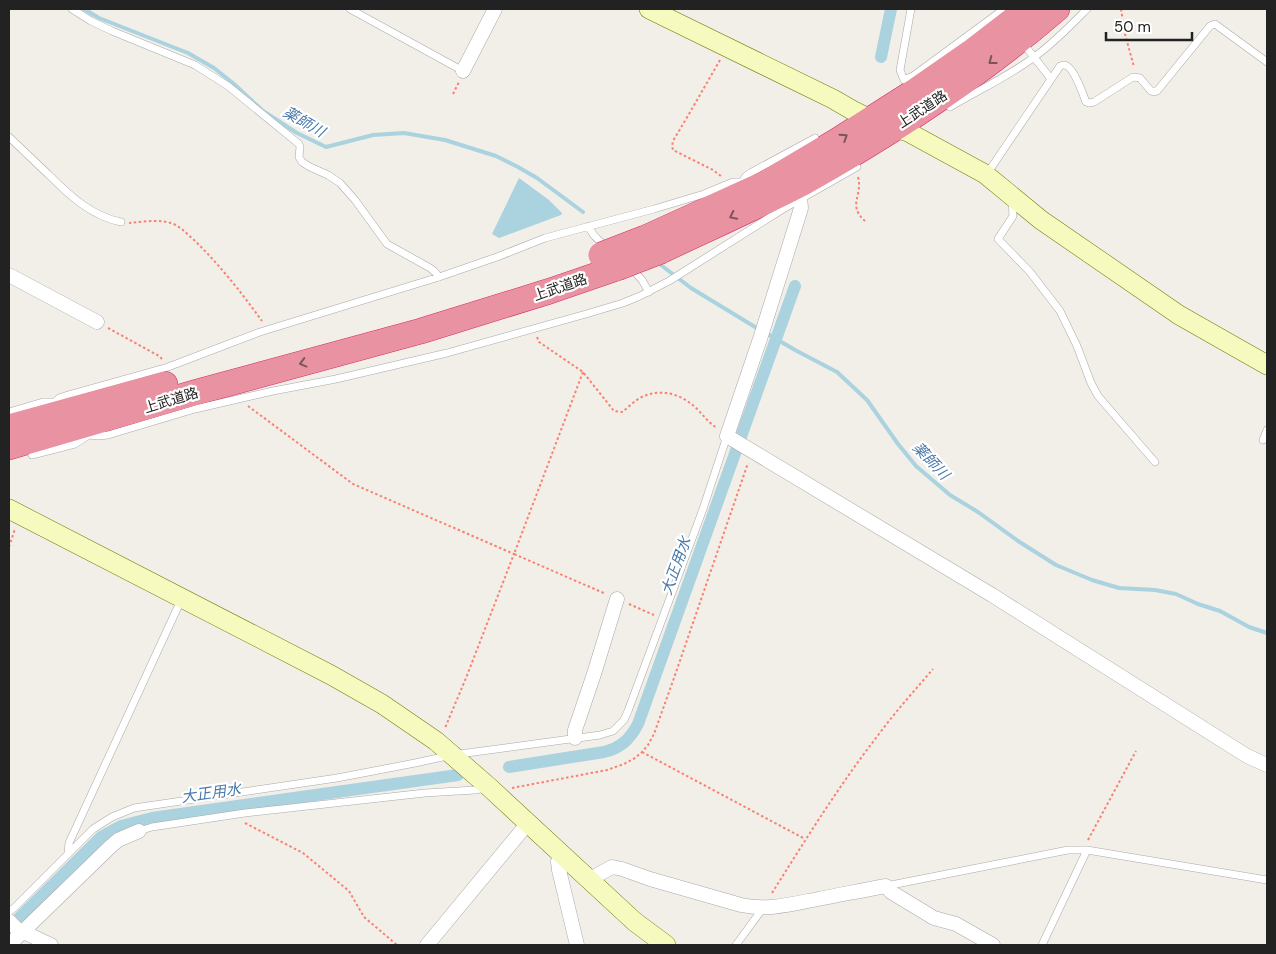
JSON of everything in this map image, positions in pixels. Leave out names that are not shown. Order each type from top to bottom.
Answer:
[{"type":"highway","name":"上武道路","points":[[9,427],[54,408],[454,306],[532,281],[609,261],[800,192],[883,124],[915,92],[1027,9]]},
{"type":"highway","name":"上武道路","points":[[653,245],[739,186],[766,183],[883,124],[920,112],[962,83],[1058,9]]},
{"type":"highway","name":"上武道路","points":[[9,447],[88,430],[206,390],[421,331],[550,291],[609,261]]},
{"type":"street","points":[[463,70],[495,9]]},
{"type":"street","points":[[649,9],[883,124],[918,137],[985,174],[1041,220],[1179,315],[1267,365]]},
{"type":"street","points":[[800,192],[798,218],[729,437],[992,595],[1247,756],[1267,765]]},
{"type":"street","points":[[9,275],[96,322]]},
{"type":"street","points":[[15,512],[331,674],[397,714],[436,741],[489,787],[635,922],[666,945]]},
{"type":"street","points":[[575,738],[575,730],[617,599]]},
{"type":"street","points":[[427,945],[528,823]]},
{"type":"street","points":[[9,945],[16,927],[118,840],[139,831]]},
{"type":"street","points":[[560,853],[559,870],[577,945]]},
{"type":"street","points":[[590,879],[612,867],[622,868],[650,879],[752,908],[800,902],[886,886],[891,892],[934,918],[956,924],[993,945]]},
{"type":"street","points":[[16,927],[51,945]]},
{"type":"lane","points":[[72,9],[91,22],[196,65],[228,86],[299,144],[299,157],[302,162],[340,183],[388,244],[430,268],[439,277]]},
{"type":"lane","points":[[350,9],[463,70]]},
{"type":"lane","points":[[911,9],[900,70],[904,80],[913,76],[1001,12]]},
{"type":"lane","points":[[950,107],[1034,58],[1087,9]]},
{"type":"lane","points":[[985,174],[991,168],[1060,66],[1067,66],[1078,82],[1088,104],[1133,77],[1140,78],[1154,92],[1157,91],[1210,26],[1214,24],[1267,62]]},
{"type":"lane","points":[[1026,47],[1051,79]]},
{"type":"lane","points":[[9,137],[76,200],[102,217],[121,222]]},
{"type":"lane","points":[[9,412],[43,402],[54,408],[59,398],[168,367],[268,330],[439,277],[545,238],[739,186],[746,176],[752,172],[814,138]]},
{"type":"lane","points":[[32,455],[75,444],[88,430],[99,436],[108,435],[195,409],[379,370],[535,329],[623,303],[649,292],[689,270],[783,209],[800,192],[854,169]]},
{"type":"lane","points":[[1011,195],[1013,216],[998,239],[1030,272],[1060,311],[1098,396],[1155,462]]},
{"type":"lane","points":[[590,226],[590,231],[594,236],[639,276],[649,292]]},
{"type":"lane","points":[[1263,440],[1267,430]]},
{"type":"lane","points":[[9,912],[93,829],[116,814],[134,808],[337,778],[415,764],[452,755],[600,736],[613,731],[624,720],[643,673],[729,437]]},
{"type":"lane","points":[[68,853],[69,843],[182,598]]},
{"type":"lane","points":[[139,831],[152,827],[233,815],[489,787]]},
{"type":"lane","points":[[886,886],[1068,850],[1087,850],[1267,880]]},
{"type":"lane","points":[[1042,945],[1087,850]]},
{"type":"lane","points":[[736,945],[763,908]]},
{"type":"path","points":[[1121,9],[1136,77]]},
{"type":"path","points":[[727,47],[673,141],[672,146],[673,150],[678,153],[739,186]]},
{"type":"path","points":[[854,169],[859,183],[856,203],[857,212],[866,221]]},
{"type":"path","points":[[121,222],[161,221],[181,228],[226,273],[268,330]]},
{"type":"path","points":[[96,322],[159,356],[168,367]]},
{"type":"path","points":[[535,329],[539,342],[583,372],[614,411],[622,412],[644,396],[663,392],[683,398],[697,408],[711,424],[729,437]]},
{"type":"path","points":[[448,721],[583,372]]},
{"type":"path","points":[[238,399],[353,484],[663,618]]},
{"type":"path","points":[[9,546],[15,512]]},
{"type":"path","points":[[763,908],[805,839],[879,733],[933,669]]},
{"type":"path","points":[[1087,850],[1087,843],[1136,751]]},
{"type":"path","points":[[642,752],[805,839]]},
{"type":"path","points":[[233,815],[253,828],[303,852],[348,891],[364,917],[397,945]]},
{"type":"water","points":[[519,178],[549,200],[562,213],[499,238],[492,234]]},
{"type":"waterway","name":"薬師川","points":[[84,9],[99,18],[188,53],[214,68],[263,111],[297,133],[326,147],[373,135],[404,133],[445,140],[496,156],[518,167],[537,178],[583,212]]},
{"type":"waterway","name":"大正用水","points":[[881,57],[891,9]]},
{"type":"waterway","name":"薬師川","points":[[657,262],[691,288],[760,330]]},
{"type":"waterway","name":"大正用水","points":[[509,767],[604,752],[624,742],[638,724],[795,286]]},
{"type":"waterway","name":"薬師川","points":[[766,333],[837,372],[867,400],[916,466],[950,495],[1056,565],[1092,580],[1119,588],[1155,590],[1176,594],[1220,611],[1249,627],[1267,633]]},
{"type":"waterway","name":"大正用水","points":[[9,928],[101,837],[121,826],[152,818],[458,775]]}]
